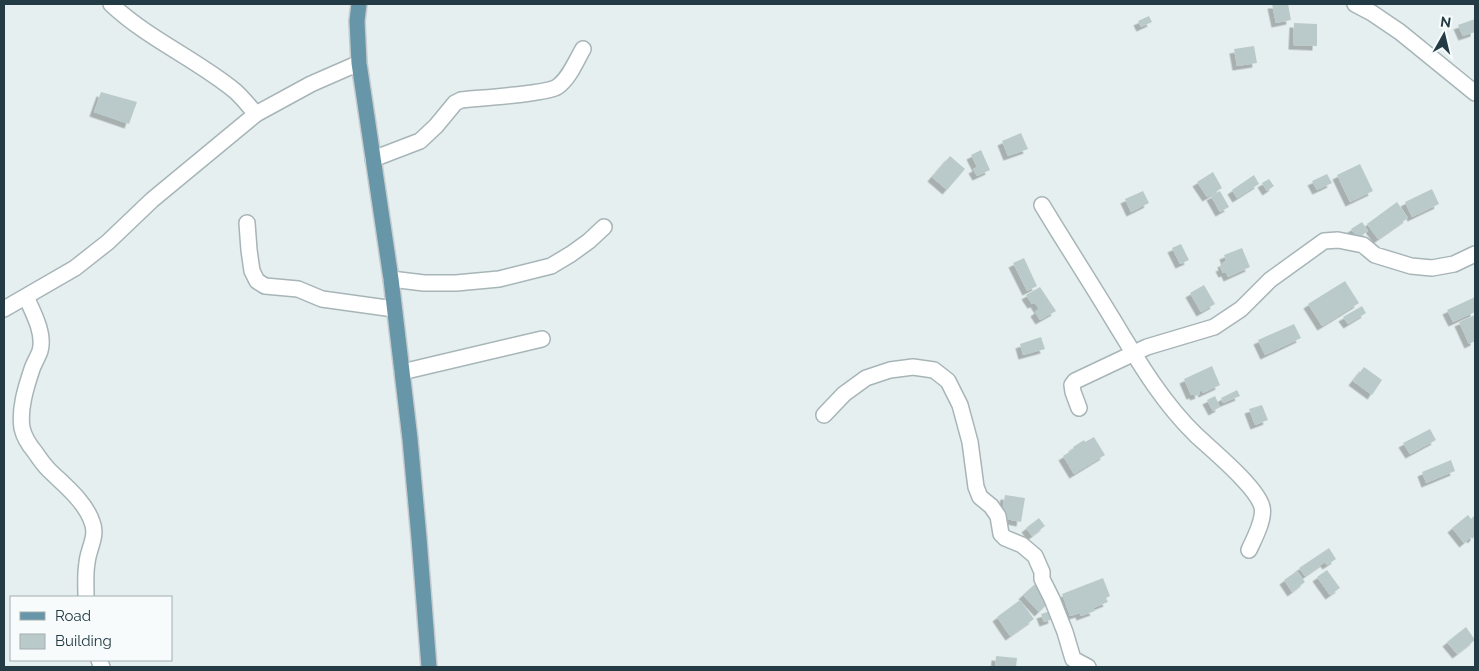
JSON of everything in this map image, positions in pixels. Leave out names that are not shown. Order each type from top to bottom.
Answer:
[{"type":"main road","points":[[359,4],[357,21],[359,63],[391,279],[402,372],[418,528],[429,667]]},
{"type":"street","points":[[111,4],[131,20],[236,92],[256,114]]},
{"type":"street","points":[[1355,4],[1372,12],[1395,29],[1475,93]]},
{"type":"street","points":[[374,159],[420,141],[436,126],[455,103],[461,100],[551,90],[558,87],[568,75],[583,48]]},
{"type":"street","points":[[4,309],[75,268],[108,242],[152,200],[256,114],[311,84],[359,63]]},
{"type":"street","points":[[1042,206],[1133,354],[1166,403],[1250,487],[1258,499],[1262,507],[1262,514],[1249,550]]},
{"type":"street","points":[[247,223],[252,271],[257,281],[265,286],[298,289],[322,299],[394,309]]},
{"type":"street","points":[[391,279],[424,284],[499,279],[551,266],[589,241],[604,227]]},
{"type":"street","points":[[1079,408],[1072,389],[1075,381],[1147,347],[1214,327],[1241,309],[1270,280],[1324,241],[1338,240],[1363,245],[1375,255],[1418,267],[1432,268],[1454,264],[1475,254]]},
{"type":"street","points":[[26,297],[37,320],[40,334],[40,350],[23,403],[22,431],[27,442],[46,468],[73,494],[87,512],[93,524],[94,535],[86,562],[86,596]]},
{"type":"street","points":[[402,372],[542,339]]},
{"type":"street","points":[[824,416],[844,394],[866,378],[890,370],[913,367],[934,370],[948,381],[963,414],[970,442],[976,487],[980,497],[991,506],[998,516],[1001,534],[1005,538],[1022,545],[1035,556],[1042,572],[1042,579],[1065,632],[1073,659],[1088,667]]},
{"type":"building","points":[[1272,4],[1288,4],[1291,20],[1276,23]]},
{"type":"building","points":[[1149,16],[1152,22],[1141,27],[1138,21]]},
{"type":"building","points":[[1475,19],[1475,32],[1463,36],[1458,25]]},
{"type":"building","points":[[1294,23],[1317,24],[1317,46],[1293,45]]},
{"type":"building","points":[[1254,46],[1257,63],[1237,66],[1234,49]]},
{"type":"building","points":[[101,92],[137,102],[129,124],[94,112]]},
{"type":"building","points":[[1021,133],[1028,149],[1008,156],[1002,141]]},
{"type":"building","points":[[981,150],[990,170],[977,176],[973,169],[977,167],[971,155]]},
{"type":"building","points":[[950,156],[965,169],[947,190],[932,177]]},
{"type":"building","points":[[1360,164],[1373,191],[1350,202],[1337,175]]},
{"type":"building","points":[[1213,172],[1222,188],[1207,197],[1197,182]]},
{"type":"building","points":[[1327,174],[1332,183],[1317,190],[1312,181]]},
{"type":"building","points":[[1254,175],[1259,184],[1237,198],[1232,190]]},
{"type":"building","points":[[1269,179],[1274,186],[1267,191],[1262,183]]},
{"type":"building","points":[[1432,189],[1439,204],[1412,217],[1405,202]]},
{"type":"building","points":[[1143,191],[1149,203],[1131,212],[1125,199]]},
{"type":"building","points":[[1220,191],[1229,207],[1220,212],[1211,196]]},
{"type":"building","points":[[1397,202],[1408,218],[1378,239],[1367,224]]},
{"type":"building","points":[[1362,222],[1368,231],[1358,238],[1351,229]]},
{"type":"building","points":[[1181,244],[1189,260],[1180,264],[1172,248]]},
{"type":"building","points":[[1242,248],[1250,267],[1228,277],[1226,272],[1223,273],[1220,267],[1226,261],[1224,255]]},
{"type":"building","points":[[1024,258],[1037,286],[1027,291],[1013,263]]},
{"type":"building","points":[[1345,281],[1359,303],[1322,326],[1308,304]]},
{"type":"building","points":[[1204,285],[1215,304],[1201,312],[1190,293]]},
{"type":"building","points":[[1040,287],[1056,311],[1040,320],[1035,312],[1039,309],[1035,303],[1032,304],[1026,295]]},
{"type":"building","points":[[1475,297],[1475,312],[1453,322],[1447,310]]},
{"type":"building","points":[[1362,306],[1366,313],[1348,324],[1343,317]]},
{"type":"building","points":[[1475,315],[1475,341],[1469,344],[1459,322]]},
{"type":"building","points":[[1294,324],[1301,338],[1265,355],[1258,340]]},
{"type":"building","points":[[1041,337],[1045,349],[1023,355],[1020,344]]},
{"type":"building","points":[[1212,366],[1220,385],[1203,393],[1202,390],[1199,392],[1200,394],[1195,396],[1194,394],[1191,395],[1184,379]]},
{"type":"building","points":[[1364,367],[1382,380],[1372,395],[1353,381]]},
{"type":"building","points":[[1237,390],[1240,396],[1223,403],[1221,398]]},
{"type":"building","points":[[1215,396],[1220,407],[1213,411],[1207,400]]},
{"type":"building","points":[[1262,405],[1268,420],[1255,425],[1249,409]]},
{"type":"building","points":[[1430,429],[1436,440],[1410,454],[1403,443]]},
{"type":"building","points":[[1094,437],[1105,455],[1074,474],[1063,456],[1084,440],[1085,442]]},
{"type":"building","points":[[1451,460],[1455,471],[1426,483],[1422,472]]},
{"type":"building","points":[[1005,495],[1025,498],[1021,522],[1001,518]]},
{"type":"building","points":[[1468,515],[1471,519],[1475,515],[1475,536],[1464,543],[1452,528]]},
{"type":"building","points":[[1039,518],[1045,526],[1032,536],[1026,528]]},
{"type":"building","points":[[1329,548],[1336,559],[1327,565],[1325,562],[1305,576],[1299,568]]},
{"type":"building","points":[[1327,570],[1340,588],[1330,595],[1317,577]]},
{"type":"building","points":[[1297,571],[1305,582],[1292,592],[1284,580]]},
{"type":"building","points":[[1103,578],[1110,596],[1106,598],[1108,602],[1093,608],[1095,611],[1081,616],[1080,613],[1070,616],[1062,594]]},
{"type":"building","points":[[1035,584],[1051,600],[1039,612],[1023,595]]},
{"type":"building","points":[[1020,600],[1034,619],[1010,636],[997,617]]},
{"type":"building","points":[[1051,611],[1053,619],[1044,622],[1041,614]]},
{"type":"building","points":[[1466,627],[1475,640],[1457,654],[1447,642]]},
{"type":"building","points":[[996,656],[1017,658],[1016,667],[995,667]]}]
